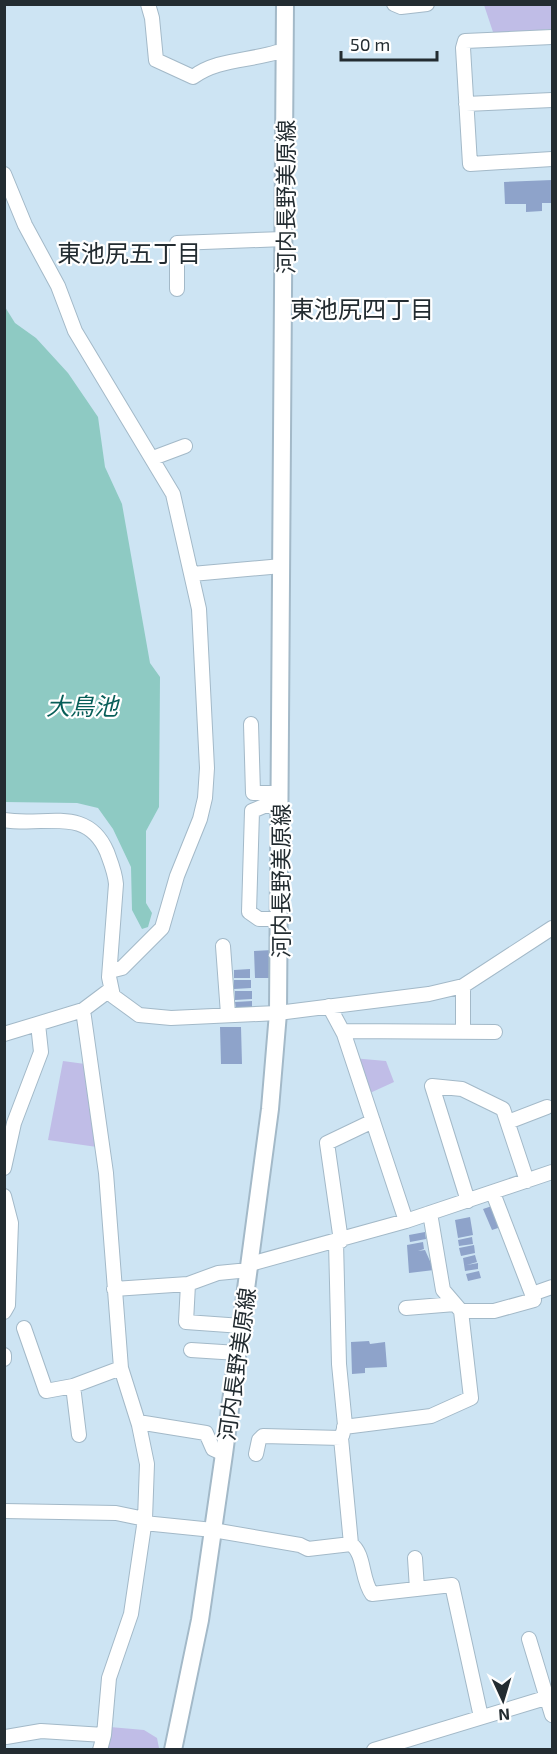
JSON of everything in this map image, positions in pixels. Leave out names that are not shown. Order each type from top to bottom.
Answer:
[{"type":"main road","name":"河内長野美原線","points":[[173,1749],[200,1620],[224,1454],[270,1108],[278,1012],[285,4]]},
{"type":"street","points":[[148,4],[152,18],[156,60],[183,75],[193,78],[205,68],[217,65],[277,52],[285,55]]},
{"type":"street","points":[[394,4],[401,7],[427,4]]},
{"type":"street","points":[[552,37],[465,41],[470,164],[552,159]]},
{"type":"street","points":[[466,104],[552,100]]},
{"type":"street","points":[[4,174],[25,225],[58,286],[75,331],[173,494],[199,609],[203,658],[202,715],[207,768],[205,798],[200,819],[177,876],[162,928],[122,968],[110,970]]},
{"type":"street","points":[[177,289],[177,243],[284,239]]},
{"type":"street","points":[[153,458],[185,446]]},
{"type":"street","points":[[192,574],[282,566]]},
{"type":"street","points":[[251,724],[253,793],[280,800]]},
{"type":"street","points":[[280,800],[252,811],[249,912],[259,919],[280,919]]},
{"type":"street","points":[[4,820],[79,823],[98,835],[113,868],[116,884],[110,970],[111,989],[113,996],[139,1016],[171,1018],[278,1012],[429,994],[463,986],[552,928]]},
{"type":"street","points":[[224,946],[228,1014]]},
{"type":"street","points":[[463,986],[463,1032]]},
{"type":"street","points":[[4,1034],[83,1010],[111,989]]},
{"type":"street","points":[[329,1006],[343,1031],[406,1221]]},
{"type":"street","points":[[83,1010],[106,1173],[121,1368],[138,1422],[147,1464],[145,1521],[131,1614],[109,1678],[104,1735],[99,1749]]},
{"type":"street","points":[[4,1168],[14,1123],[41,1052],[38,1024]]},
{"type":"street","points":[[343,1031],[495,1032]]},
{"type":"street","points":[[468,1201],[432,1086],[462,1089],[503,1109],[527,1181]]},
{"type":"street","points":[[508,1122],[547,1107]]},
{"type":"street","points":[[351,1544],[339,1364],[338,1241],[327,1143],[373,1121]]},
{"type":"street","points":[[114,1289],[188,1284],[406,1221],[552,1172]]},
{"type":"street","points":[[493,1193],[532,1293],[552,1287]]},
{"type":"street","points":[[4,1196],[11,1223],[8,1305],[4,1312]]},
{"type":"street","points":[[256,1454],[259,1440],[263,1436],[343,1432],[431,1416],[471,1398],[458,1308],[443,1290],[429,1213]]},
{"type":"street","points":[[188,1284],[186,1322],[242,1326]]},
{"type":"street","points":[[406,1308],[494,1311],[534,1300]]},
{"type":"street","points":[[24,1328],[46,1391],[73,1386],[121,1368]]},
{"type":"street","points":[[191,1350],[238,1353]]},
{"type":"street","points":[[73,1386],[79,1435]]},
{"type":"street","points":[[138,1422],[206,1433],[213,1449],[224,1454]]},
{"type":"street","points":[[4,1510],[116,1514],[145,1521],[300,1545],[308,1549],[351,1544],[356,1548],[367,1587],[372,1594],[453,1585],[481,1718]]},
{"type":"street","points":[[415,1558],[417,1589]]},
{"type":"street","points":[[529,1639],[550,1697],[552,1715]]},
{"type":"street","points":[[374,1749],[550,1697]]},
{"type":"street","points":[[6,1740],[41,1731],[104,1735]]},
{"type":"shaded area","points":[[484,5],[552,5],[552,29],[494,35]]},
{"type":"shaded area","points":[[352,1058],[386,1061],[394,1082],[370,1093]]},
{"type":"shaded area","points":[[63,1061],[85,1064],[97,1147],[48,1140]]},
{"type":"shaded area","points":[[110,1727],[144,1730],[157,1738],[159,1748],[107,1750]]},
{"type":"water","name":"大鳥池","points":[[5,307],[15,323],[36,338],[68,373],[98,417],[105,467],[122,504],[150,663],[160,677],[159,807],[146,831],[146,903],[152,913],[148,927],[142,929],[132,910],[131,867],[113,829],[98,808],[77,803],[5,802]]},
{"type":"building","points":[[552,180],[552,203],[542,203],[542,211],[526,212],[526,204],[505,204],[504,182]]},
{"type":"building","points":[[272,950],[272,978],[255,978],[254,951]]},
{"type":"building","points":[[250,969],[250,978],[234,978],[234,970]]},
{"type":"building","points":[[234,980],[251,980],[251,988],[234,989]]},
{"type":"building","points":[[235,991],[252,991],[252,999],[235,1000]]},
{"type":"building","points":[[252,1001],[252,1009],[236,1010],[235,1002]]},
{"type":"building","points":[[220,1027],[241,1027],[242,1064],[221,1064]]},
{"type":"building","points":[[492,1206],[501,1227],[492,1230],[483,1209]]},
{"type":"building","points":[[470,1217],[473,1235],[458,1238],[455,1220]]},
{"type":"building","points":[[425,1232],[426,1239],[410,1242],[409,1235]]},
{"type":"building","points":[[472,1237],[473,1244],[459,1246],[458,1240]]},
{"type":"building","points":[[423,1242],[424,1249],[418,1251],[425,1250],[434,1270],[409,1273],[407,1245]]},
{"type":"building","points":[[474,1245],[475,1253],[461,1256],[459,1248]]},
{"type":"building","points":[[475,1255],[477,1262],[467,1265],[478,1263],[478,1269],[465,1271],[463,1258]]},
{"type":"building","points":[[479,1271],[481,1278],[468,1281],[466,1274]]},
{"type":"building","points":[[369,1341],[370,1344],[385,1342],[387,1367],[365,1368],[365,1373],[352,1374],[351,1342]]},
{"type":"district","name":"東池尻五丁目","points":[[129,252]]},
{"type":"district","name":"東池尻四丁目","points":[[362,308]]}]
